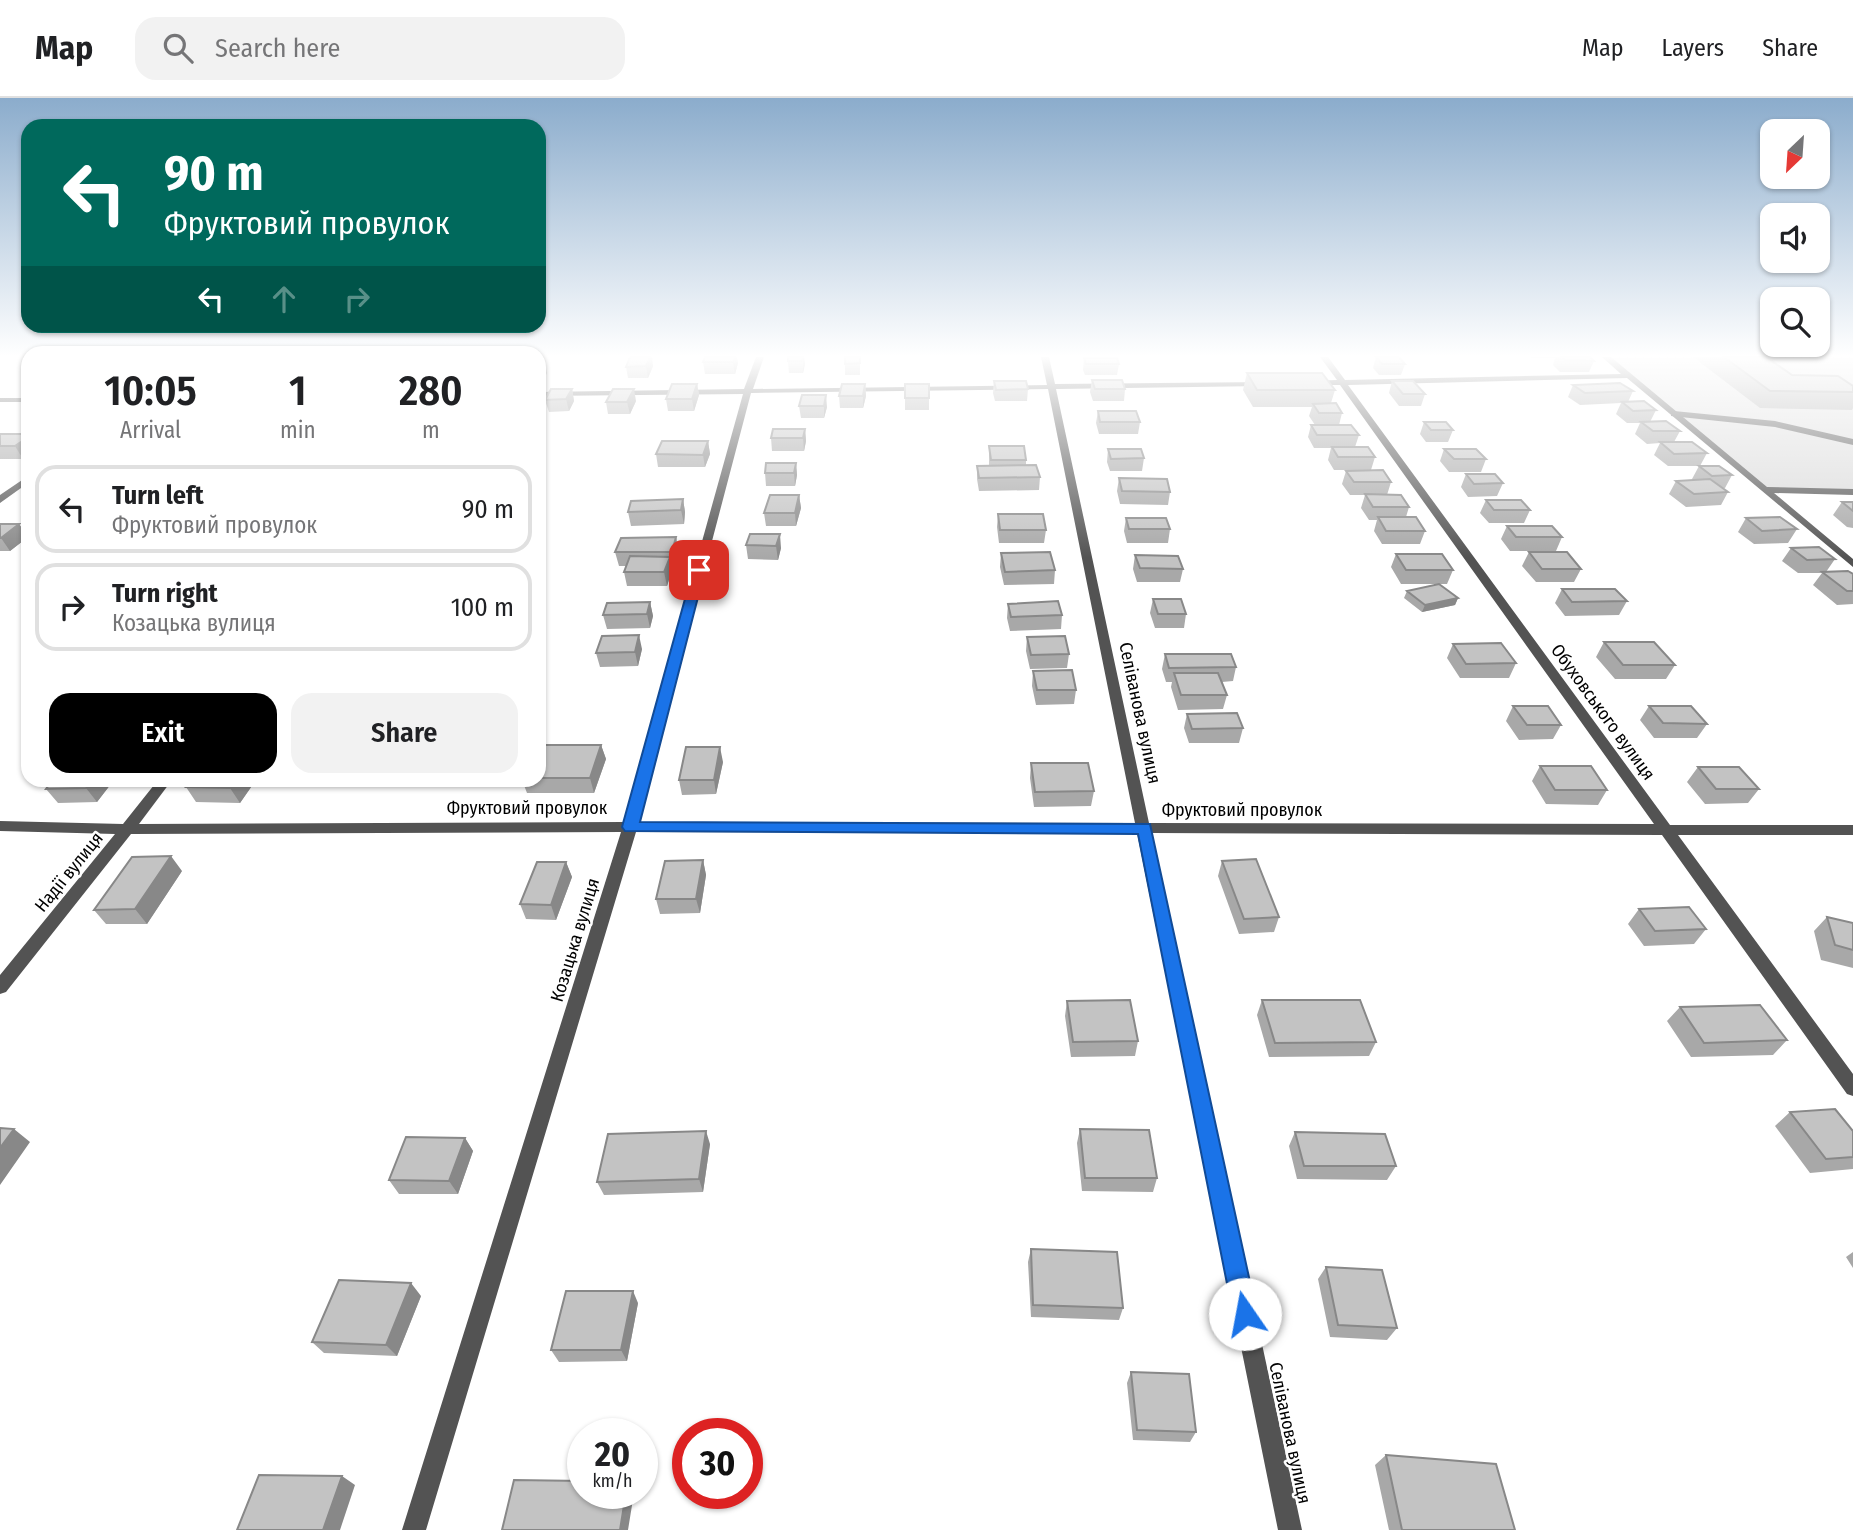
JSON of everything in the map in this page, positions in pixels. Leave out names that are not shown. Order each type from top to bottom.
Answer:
[{"type":"street","name":"Козацька вулиця","points":[[414,1530],[630,827],[739,424]]},
{"type":"street","name":"Селіванова вулиця","points":[[1058,424],[1290,1530]]},
{"type":"street","name":"Обуховського вулиця","points":[[1372,424],[1853,1088]]},
{"type":"street","points":[[1686,424],[1853,564]]},
{"type":"street","points":[[1773,424],[1853,442]]},
{"type":"street","points":[[0,500],[21,484]]},
{"type":"street","points":[[1766,490],[1853,492]]},
{"type":"street","name":"Надії вулиця","points":[[0,987],[161,787]]},
{"type":"street","name":"Фруктовий провулок","points":[[0,826],[128,829],[630,827],[1853,831]]},
{"type":"shaded area","points":[[1686,424],[1853,424],[1853,492],[1766,490]]},
{"type":"building","points":[[1426,424],[1448,424],[1453,430],[1431,430]]},
{"type":"building","points":[[1643,424],[1670,424],[1680,431],[1653,431]]},
{"type":"building","points":[[1311,425],[1351,425],[1359,435],[1317,435]]},
{"type":"building","points":[[773,429],[805,429],[803,438],[771,438]]},
{"type":"building","points":[[0,434],[21,434],[21,442],[15,446],[0,446]]},
{"type":"building","points":[[662,441],[708,441],[703,455],[656,454]]},
{"type":"building","points":[[1660,442],[1692,442],[1707,453],[1674,454]]},
{"type":"building","points":[[989,446],[1024,446],[1026,460],[991,460]]},
{"type":"building","points":[[1332,447],[1368,447],[1375,457],[1338,457]]},
{"type":"building","points":[[1108,449],[1141,449],[1144,458],[1111,459]]},
{"type":"building","points":[[1444,449],[1476,449],[1486,459],[1454,459]]},
{"type":"building","points":[[766,463],[796,463],[794,473],[765,473]]},
{"type":"building","points":[[1036,465],[1040,477],[979,478],[977,466]]},
{"type":"building","points":[[1699,466],[1719,466],[1732,475],[1712,476]]},
{"type":"building","points":[[1383,470],[1391,482],[1354,482],[1346,471]]},
{"type":"building","points":[[1466,474],[1495,474],[1503,483],[1474,484]]},
{"type":"building","points":[[1119,478],[1167,479],[1170,492],[1122,491]]},
{"type":"building","points":[[1710,479],[1728,492],[1694,494],[1676,481]]},
{"type":"building","points":[[1365,494],[1401,495],[1409,507],[1373,507]]},
{"type":"building","points":[[770,495],[799,495],[795,513],[764,513]]},
{"type":"building","points":[[683,499],[681,510],[628,512],[631,501]]},
{"type":"building","points":[[1486,500],[1521,500],[1530,510],[1494,510]]},
{"type":"building","points":[[1842,502],[1853,502],[1853,511]]},
{"type":"building","points":[[998,514],[1043,514],[1046,530],[1000,530]]},
{"type":"building","points":[[1378,517],[1416,517],[1425,531],[1386,531]]},
{"type":"building","points":[[1780,517],[1797,529],[1762,531],[1746,518]]},
{"type":"building","points":[[1126,518],[1166,518],[1170,529],[1129,529]]},
{"type":"building","points":[[0,524],[19,524],[0,538]]},
{"type":"building","points":[[1507,526],[1552,526],[1562,537],[1516,537]]},
{"type":"building","points":[[750,534],[780,534],[776,546],[746,545]]},
{"type":"building","points":[[676,537],[672,552],[615,552],[621,538]]},
{"type":"building","points":[[1819,547],[1835,559],[1807,560],[1791,548]]},
{"type":"building","points":[[1050,552],[1055,570],[1005,572],[1001,553]]},
{"type":"building","points":[[1529,552],[1567,552],[1581,569],[1542,569]]},
{"type":"building","points":[[1396,554],[1442,554],[1453,570],[1406,570]]},
{"type":"building","points":[[1135,555],[1178,556],[1183,569],[1140,568]]},
{"type":"building","points":[[630,556],[670,557],[664,572],[624,572]]},
{"type":"building","points":[[1848,571],[1853,574],[1853,591],[1847,591],[1822,572]]},
{"type":"building","points":[[1439,584],[1458,598],[1425,605],[1407,591]]},
{"type":"building","points":[[1562,589],[1615,589],[1627,601],[1572,602]]},
{"type":"building","points":[[1153,599],[1181,599],[1186,614],[1158,614]]},
{"type":"building","points":[[1058,601],[1062,615],[1011,617],[1008,604]]},
{"type":"building","points":[[650,602],[647,614],[603,615],[607,603]]},
{"type":"building","points":[[639,635],[635,652],[596,653],[602,636]]},
{"type":"building","points":[[1065,636],[1069,654],[1031,655],[1027,637]]},
{"type":"building","points":[[1604,642],[1654,642],[1675,665],[1623,665]]},
{"type":"building","points":[[1501,643],[1516,663],[1466,664],[1453,644]]},
{"type":"building","points":[[1165,654],[1231,654],[1236,667],[1169,668]]},
{"type":"building","points":[[1072,670],[1076,690],[1037,690],[1033,671]]},
{"type":"building","points":[[1174,673],[1218,673],[1227,695],[1181,695]]},
{"type":"building","points":[[1513,706],[1548,706],[1561,725],[1527,725]]},
{"type":"building","points":[[1649,706],[1691,706],[1707,724],[1663,723]]},
{"type":"building","points":[[1237,713],[1243,728],[1192,729],[1187,714]]},
{"type":"building","points":[[546,745],[601,745],[590,778],[546,778]]},
{"type":"building","points":[[686,747],[720,747],[714,780],[679,780]]},
{"type":"building","points":[[1031,763],[1088,763],[1094,791],[1035,792]]},
{"type":"building","points":[[1540,766],[1591,766],[1607,790],[1555,790]]},
{"type":"building","points":[[1698,767],[1739,767],[1759,789],[1716,789]]},
{"type":"building","points":[[48,787],[87,787],[86,788],[46,789]]},
{"type":"building","points":[[171,856],[135,909],[94,910],[132,857]]},
{"type":"building","points":[[1256,859],[1279,917],[1244,919],[1222,861]]},
{"type":"building","points":[[703,860],[696,899],[656,899],[665,861]]},
{"type":"building","points":[[537,862],[566,862],[551,905],[520,904]]},
{"type":"building","points":[[1689,907],[1706,929],[1655,931],[1639,909]]},
{"type":"building","points":[[1827,917],[1853,923],[1853,950],[1835,945]]},
{"type":"building","points":[[1130,1000],[1138,1041],[1073,1042],[1067,1001]]},
{"type":"building","points":[[1262,1000],[1360,1000],[1376,1042],[1275,1043]]},
{"type":"building","points":[[1760,1005],[1787,1040],[1704,1043],[1680,1007]]},
{"type":"building","points":[[1835,1109],[1853,1131],[1853,1157],[1826,1159],[1790,1112]]},
{"type":"building","points":[[0,1128],[14,1129],[0,1148]]},
{"type":"building","points":[[1080,1129],[1149,1130],[1157,1178],[1085,1178]]},
{"type":"building","points":[[706,1131],[699,1179],[597,1182],[608,1134]]},
{"type":"building","points":[[1295,1132],[1385,1134],[1396,1166],[1304,1166]]},
{"type":"building","points":[[406,1137],[465,1138],[449,1181],[389,1180]]},
{"type":"building","points":[[1031,1249],[1117,1252],[1123,1308],[1033,1305]]},
{"type":"building","points":[[1326,1267],[1382,1270],[1397,1328],[1338,1325]]},
{"type":"building","points":[[339,1280],[411,1283],[386,1345],[312,1342]]},
{"type":"building","points":[[566,1291],[633,1291],[621,1350],[551,1350]]},
{"type":"building","points":[[1131,1372],[1189,1374],[1196,1432],[1137,1430]]},
{"type":"building","points":[[1386,1455],[1496,1464],[1515,1530],[1402,1530]]},
{"type":"building","points":[[259,1475],[342,1476],[323,1530],[237,1530]]},
{"type":"building","points":[[514,1480],[567,1481],[567,1509],[623,1509],[620,1530],[502,1530]]},
{"type":"route","points":[[699,570],[630,827],[1144,828],[1245,1314]]}]
